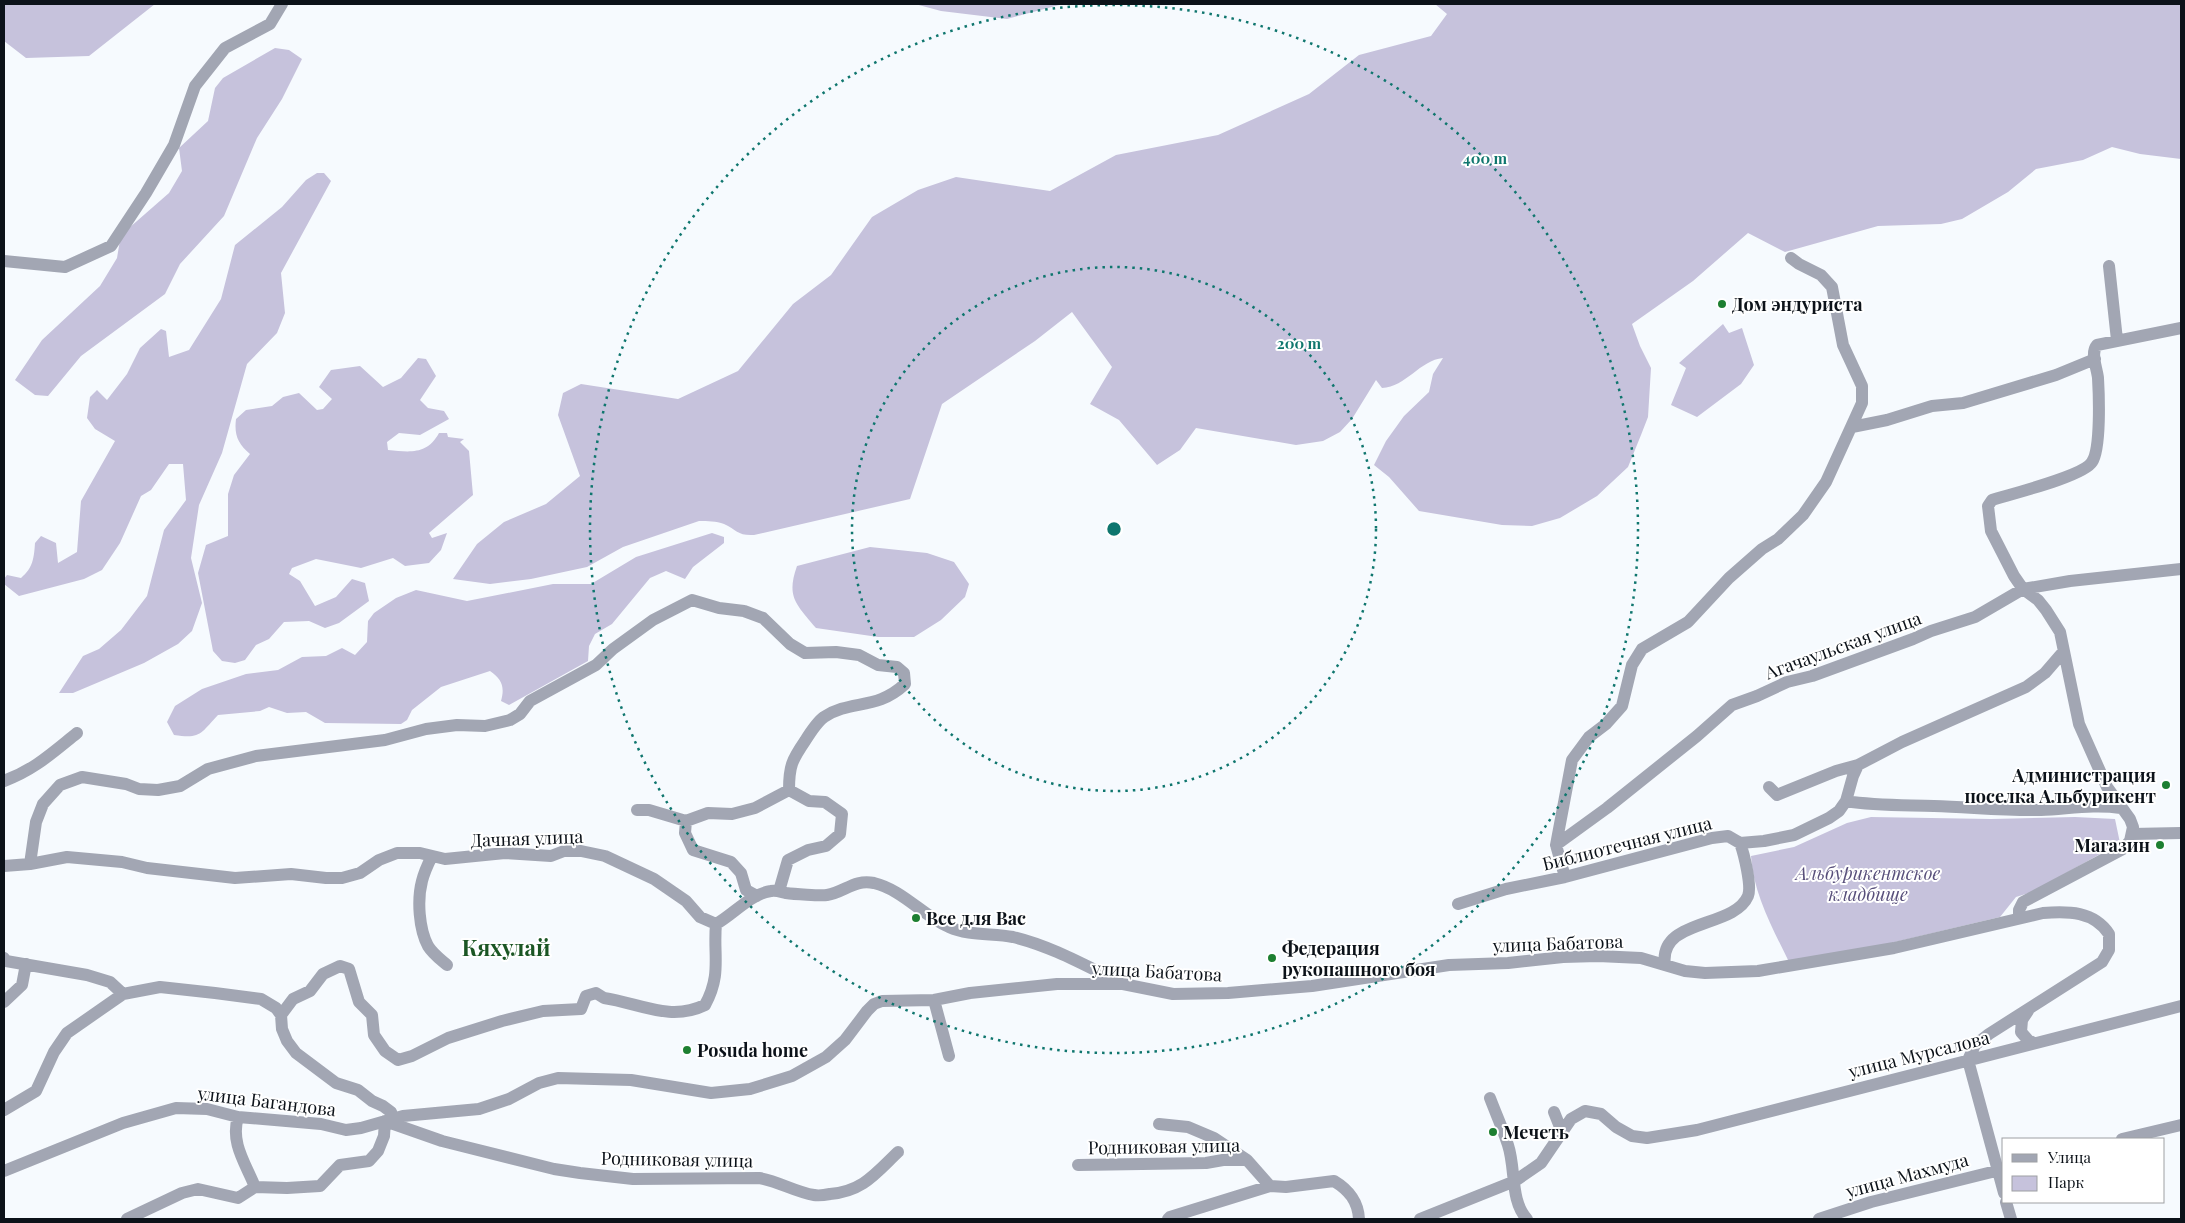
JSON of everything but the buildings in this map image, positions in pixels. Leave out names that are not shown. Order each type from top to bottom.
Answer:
[{"type":"street","points":[[4,261],[65,267],[110,246],[146,193],[174,145],[195,86],[225,48],[270,24],[282,4]]},
{"type":"street","points":[[1564,877],[1556,845],[1572,760],[1589,736],[1606,724],[1622,706],[1632,665],[1642,649],[1688,622],[1729,578],[1762,549],[1778,539],[1803,514],[1826,482],[1862,403],[1862,386],[1844,345],[1832,287],[1821,275],[1799,264],[1792,258]]},
{"type":"street","points":[[2110,266],[2116,340]]},
{"type":"street","points":[[2019,918],[2018,910],[2024,902],[2118,853],[2128,846],[2132,834],[2130,819],[2120,808],[2107,787],[2079,724],[2060,632],[2038,600],[2023,589],[2014,576],[1991,531],[1988,506],[1992,500],[2082,472],[2094,461],[2097,445],[2098,417],[2098,378],[2094,351],[2097,344],[2181,328]]},
{"type":"street","points":[[1852,428],[1887,420],[1932,406],[1963,402],[2056,375],[2095,359]]},
{"type":"street","name":"Агачаульская улица","points":[[1556,845],[1607,808],[1697,736],[1732,705],[1787,682],[1812,676],[1931,631],[1974,618],[2023,589],[2181,569]]},
{"type":"street","points":[[30,864],[36,822],[44,804],[60,785],[82,777],[126,784],[139,789],[158,790],[180,786],[208,769],[256,756],[384,740],[426,729],[457,725],[484,726],[510,720],[520,714],[530,701],[596,665],[613,649],[653,620],[692,600],[719,608],[744,610],[763,618],[790,644],[805,653],[836,652],[859,655],[878,664],[897,667],[904,673],[905,684],[895,693],[882,700],[838,711],[823,717],[791,762],[789,790]]},
{"type":"street","points":[[1770,787],[1777,795],[1836,771],[1858,765],[1902,742],[2026,687],[2045,674],[2064,651]]},
{"type":"street","points":[[4,782],[24,774],[41,763],[77,733]]},
{"type":"street","points":[[1858,765],[1846,802],[1876,806],[1935,806],[1992,810],[2043,810],[2099,805],[2120,808]]},
{"type":"street","points":[[637,810],[649,810],[686,821],[708,813],[732,814],[755,808],[789,790]]},
{"type":"street","points":[[779,891],[788,860],[808,850],[826,846],[840,834],[842,814],[825,802],[809,800],[789,790]]},
{"type":"street","name":"Библиотечная улица","points":[[1458,904],[1506,889],[1564,877],[1712,838],[1728,836],[1740,843],[1764,841],[1794,834],[1829,818],[1839,811],[1846,802]]},
{"type":"street","points":[[686,821],[685,833],[693,850],[731,862],[742,873],[746,890],[757,896]]},
{"type":"street","points":[[2132,834],[2181,833]]},
{"type":"street","points":[[1665,965],[1666,947],[1671,940],[1686,931],[1730,912],[1744,902],[1749,889],[1740,843]]},
{"type":"street","name":"Дачная улица","points":[[4,866],[30,864],[67,857],[122,862],[147,868],[235,878],[291,874],[342,878],[360,873],[379,860],[397,854],[420,853],[445,859],[505,853],[551,856],[564,851],[573,851],[605,856],[669,888],[686,901],[700,917],[716,924]]},
{"type":"street","points":[[432,856],[419,893],[420,915],[428,945],[436,956],[447,965]]},
{"type":"street","points":[[281,1015],[292,999],[310,992],[323,974],[340,966],[349,969],[359,1002],[372,1015],[374,1035],[385,1051],[398,1060],[412,1056],[448,1038],[502,1021],[552,1010],[581,1009],[586,996],[596,994],[604,998],[660,1012],[693,1011],[705,1005],[714,980],[717,968],[716,924],[757,896],[773,890],[827,895],[860,882],[875,883],[906,898],[922,911],[949,928],[1012,937],[1031,942],[1124,984]]},
{"type":"street","name":"улица Бабатова","points":[[389,1120],[480,1109],[509,1100],[539,1083],[558,1078],[631,1080],[712,1092],[750,1089],[792,1076],[826,1057],[845,1040],[874,1004],[889,1000],[934,1000],[970,993],[1057,984],[1124,984],[1173,994],[1228,993],[1312,986],[1449,965],[1508,963],[1564,957],[1641,958],[1685,971],[1705,973],[1758,971],[1894,948],[2043,913],[2078,913],[2097,921],[2106,928],[2110,942],[2109,950],[2102,962],[2028,1011],[1988,1034],[1975,1045],[1968,1060]]},
{"type":"street","points":[[4,958],[6,961],[87,975],[110,982],[123,994]]},
{"type":"street","points":[[4,1002],[22,985],[26,964]]},
{"type":"street","points":[[4,1110],[36,1091],[54,1052],[67,1033],[123,994],[160,987],[260,1000],[276,1008],[281,1015],[282,1029],[287,1041],[296,1053],[336,1083],[358,1090],[391,1112],[378,1152],[368,1161],[340,1165],[320,1186],[254,1187],[238,1198],[198,1189],[182,1193],[127,1219]]},
{"type":"street","points":[[934,1000],[949,1056]]},
{"type":"street","name":"улица Мурсалова","points":[[1562,1132],[1571,1119],[1585,1111],[1601,1114],[1616,1127],[1632,1136],[1647,1138],[1697,1130],[2181,1006]]},
{"type":"street","points":[[2028,1011],[2022,1020],[2021,1032],[2028,1040],[2034,1043]]},
{"type":"street","points":[[1968,1060],[2001,1169]]},
{"type":"street","points":[[1490,1098],[1508,1146],[1517,1202],[1528,1219]]},
{"type":"street","name":"улица Багандова","points":[[4,1170],[106,1130],[158,1112],[176,1108],[207,1109],[238,1117],[321,1124],[346,1130],[362,1128],[389,1120]]},
{"type":"street","points":[[1420,1219],[1515,1181],[1541,1163],[1562,1132],[1554,1112]]},
{"type":"street","points":[[238,1117],[235,1126],[238,1149],[254,1187]]},
{"type":"street","name":"Родниковая улица","points":[[389,1120],[442,1141],[554,1169],[633,1179],[758,1178],[775,1181],[816,1196],[839,1193],[860,1187],[881,1170],[898,1152]]},
{"type":"street","points":[[1159,1124],[1188,1126],[1214,1138],[1247,1160]]},
{"type":"street","points":[[2126,1138],[2181,1124]]},
{"type":"street","name":"Родниковая улица","points":[[1078,1165],[1206,1163],[1223,1160],[1247,1160],[1270,1186]]},
{"type":"street","name":"улица Махмуда","points":[[1820,1219],[1871,1202],[2001,1169]]},
{"type":"street","points":[[1168,1219],[1270,1186],[1334,1181],[1352,1195],[1359,1211],[1359,1219]]},
{"type":"street","points":[[2006,1203],[2011,1219]]},
{"type":"green space","points":[[4,4],[155,4],[89,56],[26,58],[4,41]]},
{"type":"green space","points":[[915,4],[1063,4],[1007,19],[941,11]]},
{"type":"green space","points":[[1435,4],[2181,4],[2181,159],[2140,154],[2112,147],[2083,160],[2036,169],[2008,192],[1962,219],[1941,224],[1878,226],[1785,252],[1748,233],[1693,281],[1632,324],[1651,368],[1648,417],[1628,467],[1597,496],[1560,518],[1532,526],[1502,525],[1419,511],[1389,477],[1374,465],[1386,441],[1404,416],[1429,392],[1433,374],[1443,358],[1427,363],[1406,379],[1391,387],[1382,388],[1376,380],[1352,419],[1340,432],[1323,441],[1296,445],[1196,428],[1180,450],[1157,465],[1119,420],[1090,404],[1112,367],[1072,312],[1035,341],[942,404],[910,499],[754,535],[741,534],[721,523],[699,521],[623,547],[587,567],[531,579],[490,584],[453,579],[477,544],[504,522],[546,504],[580,476],[558,415],[563,393],[581,384],[678,399],[738,371],[793,304],[831,275],[872,217],[918,190],[956,177],[1050,191],[1116,155],[1218,135],[1309,94],[1359,55],[1431,36],[1447,14]]},
{"type":"green space","points":[[275,48],[289,50],[302,59],[282,99],[257,138],[224,216],[180,264],[165,294],[81,356],[48,396],[35,395],[15,380],[42,340],[100,286],[117,258],[120,240],[129,228],[169,193],[182,171],[179,148],[208,121],[215,88],[223,78]]},
{"type":"green space","points":[[317,173],[324,173],[331,181],[281,273],[285,313],[277,333],[247,364],[222,453],[199,505],[191,558],[202,603],[192,631],[178,644],[144,663],[73,693],[59,693],[83,656],[99,649],[121,630],[147,596],[164,530],[186,500],[183,464],[169,464],[151,490],[141,496],[120,543],[102,570],[84,579],[19,596],[4,584],[4,579],[7,575],[21,578],[28,570],[33,558],[35,543],[41,536],[56,543],[58,563],[77,552],[81,501],[115,441],[95,429],[87,418],[90,397],[97,390],[107,400],[127,374],[140,348],[161,329],[166,331],[169,357],[189,350],[221,299],[235,245],[282,207],[306,180]]},
{"type":"green space","points":[[1723,324],[1729,333],[1742,328],[1754,365],[1741,384],[1697,417],[1671,405],[1686,368],[1679,363]]},
{"type":"green space","points":[[418,358],[426,359],[436,376],[420,400],[428,408],[444,411],[449,419],[420,435],[399,433],[387,442],[388,450],[417,451],[429,445],[439,433],[447,433],[448,437],[464,439],[460,442],[469,451],[473,495],[429,533],[432,538],[447,533],[441,550],[429,563],[405,566],[393,558],[361,568],[316,559],[292,568],[289,574],[300,581],[315,606],[336,597],[352,579],[365,583],[369,601],[339,623],[325,628],[309,621],[284,622],[269,639],[256,645],[245,660],[235,663],[222,661],[213,651],[198,573],[206,545],[228,536],[228,494],[234,475],[250,454],[242,447],[238,439],[236,419],[246,410],[272,406],[283,397],[299,393],[317,410],[323,409],[332,399],[319,387],[331,370],[360,366],[383,387],[401,378]]},
{"type":"green space","points":[[712,533],[724,537],[724,543],[693,567],[685,579],[666,571],[650,578],[612,624],[595,634],[589,646],[588,661],[509,705],[501,701],[502,684],[490,671],[441,687],[412,710],[407,720],[401,724],[325,723],[306,712],[287,713],[269,707],[260,711],[218,715],[199,734],[190,736],[174,735],[167,722],[175,706],[202,689],[246,674],[278,670],[302,657],[326,656],[342,648],[355,655],[367,642],[368,621],[374,613],[396,598],[416,590],[467,601],[553,584],[591,584],[636,557]]},
{"type":"green space","points":[[870,547],[927,553],[954,562],[969,584],[965,597],[941,620],[914,637],[878,637],[816,628],[795,600],[793,585],[797,566]]},
{"type":"green space","name":"Альбурикентское кладбище","points":[[1871,817],[1991,819],[2075,817],[2115,819],[2120,843],[2032,892],[2016,897],[2000,917],[1849,953],[1789,962],[1770,924],[1760,897],[1751,856],[1794,847],[1847,823]]},
{"type":"place","name":"Дом эндуриста","points":[[1722,304]]},
{"type":"place","name":"Администрация поселка Альбурикент","points":[[2166,785]]},
{"type":"place","name":"Магазин","points":[[2160,845]]},
{"type":"place","name":"Все для Вас","points":[[916,918]]},
{"type":"place","name":"Федерация рукопашного боя","points":[[1272,958]]},
{"type":"place","name":"Posuda home","points":[[687,1050]]},
{"type":"place","name":"Мечеть","points":[[1493,1132]]},
{"type":"district","name":"Кяхулай","points":[[506,947]]}]
